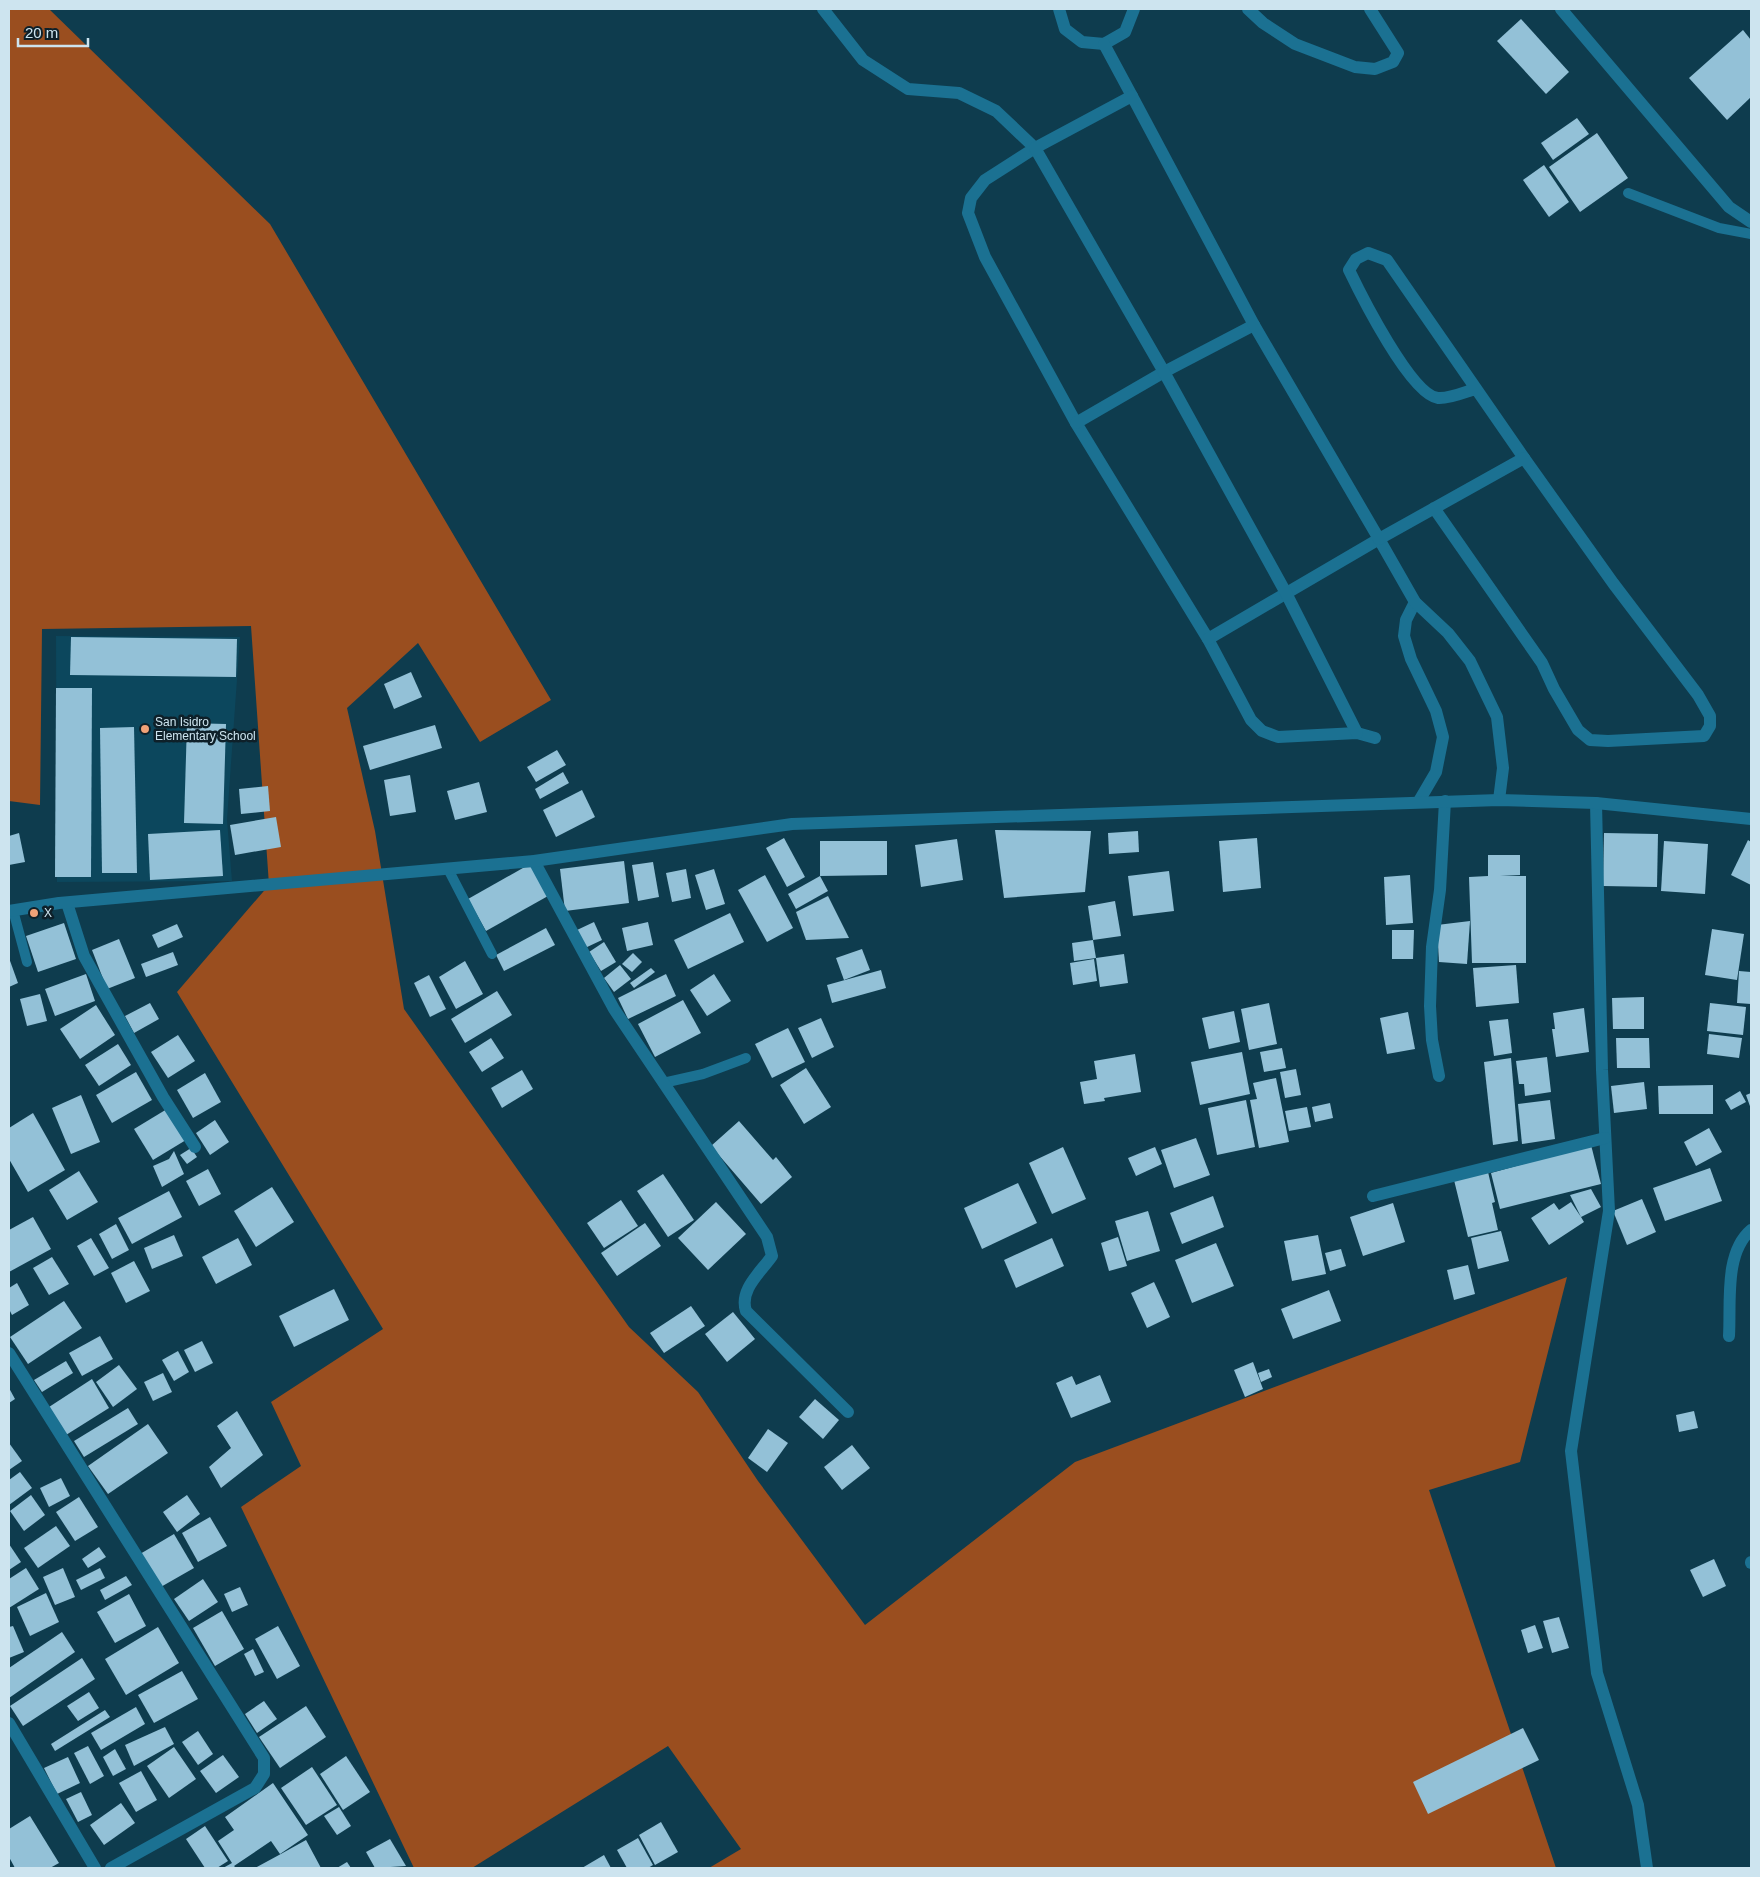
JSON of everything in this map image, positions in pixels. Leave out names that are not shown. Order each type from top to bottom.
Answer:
[{"type":"street","points":[[823,9],[863,60],[908,89],[959,93],[996,111],[1035,148],[1164,372],[1286,593],[1357,733]]},
{"type":"street","points":[[1059,9],[1065,29],[1082,42],[1104,44],[1125,32],[1135,9]]},
{"type":"street","points":[[1248,9],[1263,23],[1295,44],[1356,67],[1374,69],[1393,62],[1398,53],[1370,9]]},
{"type":"street","points":[[1561,9],[1730,207],[1751,222]]},
{"type":"street","points":[[1104,44],[1254,325],[1414,602],[1448,634],[1470,661],[1497,717],[1503,768],[1499,800]]},
{"type":"street","points":[[1132,96],[1035,148],[985,180],[971,198],[968,213],[985,257],[1076,423],[1208,639],[1251,720],[1262,731],[1278,737],[1357,733],[1375,738]]},
{"type":"street","points":[[1434,508],[1542,663],[1554,689],[1578,730],[1590,740],[1608,741],[1704,736],[1710,726],[1710,716],[1698,695],[1613,583],[1387,260],[1368,253],[1356,259],[1349,270],[1368,309],[1412,379],[1424,391],[1438,398],[1476,389]]},
{"type":"street","points":[[1076,423],[1164,372],[1254,325]]},
{"type":"street","points":[[1208,639],[1378,539],[1524,458]]},
{"type":"street","points":[[1414,602],[1406,620],[1404,636],[1411,659],[1436,711],[1443,737],[1436,772],[1419,801]]},
{"type":"street","points":[[11,911],[67,903],[534,861],[792,824],[1419,801],[1499,800],[1596,803],[1751,820]]},
{"type":"street","points":[[1439,1076],[1432,1040],[1430,1006],[1432,948],[1440,890],[1445,801]]},
{"type":"street","points":[[1596,803],[1605,1138],[1609,1211],[1571,1451],[1597,1673],[1638,1805],[1647,1868]]},
{"type":"street","points":[[534,861],[614,1009],[767,1237],[772,1256],[744,1294],[743,1302],[746,1311],[848,1412]]},
{"type":"street","points":[[67,903],[84,956],[164,1096],[195,1146]]},
{"type":"street","points":[[1373,1196],[1605,1138]]},
{"type":"street","points":[[1729,1336],[1733,1262],[1745,1235],[1751,1230]]},
{"type":"street","points":[[9,1352],[264,1758],[264,1774],[255,1788],[112,1868]]},
{"type":"street","points":[[9,1723],[95,1868]]},
{"type":"lane","points":[[1628,193],[1720,228],[1751,234]]},
{"type":"lane","points":[[448,868],[492,954]]},
{"type":"lane","points":[[11,911],[27,962]]},
{"type":"lane","points":[[663,1083],[703,1074],[746,1058]]},
{"type":"shaded area","points":[[9,9],[49,9],[270,224],[551,700],[480,742],[418,643],[347,708],[375,831],[404,1009],[629,1327],[698,1392],[758,1481],[865,1625],[1075,1462],[1567,1277],[1520,1462],[1429,1490],[1556,1868],[709,1868],[741,1849],[668,1746],[472,1868],[414,1868],[241,1507],[301,1466],[271,1402],[383,1329],[177,992],[269,885],[251,626],[42,629],[40,805],[9,801]]},
{"type":"shaded area","name":"San Isidro Elementary School","points":[[56,636],[240,637],[227,820],[232,881],[57,882]]},
{"type":"building","points":[[1521,19],[1569,72],[1546,94],[1497,41]]},
{"type":"building","points":[[1743,30],[1751,40],[1751,97],[1727,120],[1689,78]]},
{"type":"building","points":[[1577,118],[1589,134],[1553,160],[1541,143]]},
{"type":"building","points":[[1597,133],[1628,178],[1580,212],[1549,167]]},
{"type":"building","points":[[1544,165],[1569,202],[1549,217],[1523,180]]},
{"type":"building","points":[[71,637],[237,639],[236,677],[70,675]]},
{"type":"building","points":[[411,672],[422,697],[394,709],[384,684]]},
{"type":"building","points":[[56,688],[92,688],[91,877],[55,877]]},
{"type":"building","points":[[187,723],[226,724],[223,824],[184,823]]},
{"type":"building","points":[[435,725],[442,748],[370,770],[363,746]]},
{"type":"building","points":[[134,727],[137,873],[102,873],[100,728]]},
{"type":"building","points":[[557,750],[566,765],[536,782],[527,767]]},
{"type":"building","points":[[563,772],[569,783],[540,799],[535,789]]},
{"type":"building","points":[[410,775],[416,812],[390,816],[384,780]]},
{"type":"building","points":[[479,782],[487,812],[455,820],[447,791]]},
{"type":"building","points":[[268,786],[270,811],[241,814],[239,789]]},
{"type":"building","points":[[582,790],[595,817],[556,837],[543,810]]},
{"type":"building","points":[[276,817],[281,847],[235,855],[230,825]]},
{"type":"building","points":[[220,830],[223,876],[150,880],[148,834]]},
{"type":"building","points":[[995,830],[1091,831],[1085,892],[1004,898]]},
{"type":"building","points":[[1138,831],[1139,852],[1109,854],[1108,833]]},
{"type":"building","points":[[19,833],[25,862],[9,865],[9,836]]},
{"type":"building","points":[[1604,833],[1658,834],[1657,887],[1603,886]]},
{"type":"building","points":[[784,838],[805,877],[787,887],[766,848]]},
{"type":"building","points":[[1257,838],[1261,888],[1223,892],[1219,841]]},
{"type":"building","points":[[957,839],[963,880],[921,887],[915,845]]},
{"type":"building","points":[[1748,840],[1751,842],[1751,885],[1731,875]]},
{"type":"building","points":[[820,841],[887,841],[887,875],[820,876]]},
{"type":"building","points":[[1664,841],[1708,844],[1705,894],[1661,891]]},
{"type":"building","points":[[1488,855],[1520,855],[1520,875],[1500,876],[1526,876],[1526,963],[1472,963],[1469,877],[1488,876]]},
{"type":"building","points":[[624,861],[629,903],[565,911],[560,869]]},
{"type":"building","points":[[653,862],[659,897],[638,901],[632,865]]},
{"type":"building","points":[[530,864],[548,896],[486,931],[468,899]]},
{"type":"building","points":[[686,869],[691,898],[672,902],[666,873]]},
{"type":"building","points":[[714,869],[725,904],[706,910],[695,875]]},
{"type":"building","points":[[1169,871],[1174,911],[1133,916],[1128,876]]},
{"type":"building","points":[[765,875],[793,928],[767,942],[738,890]]},
{"type":"building","points":[[1410,875],[1413,923],[1386,925],[1384,877]]},
{"type":"building","points":[[820,876],[828,891],[796,909],[788,894]]},
{"type":"building","points":[[828,896],[849,938],[806,940],[796,912]]},
{"type":"building","points":[[1115,901],[1121,936],[1093,940],[1088,906]]},
{"type":"building","points":[[730,913],[744,942],[688,969],[674,940]]},
{"type":"building","points":[[1470,921],[1467,964],[1439,962],[1437,925]]},
{"type":"building","points":[[594,922],[602,940],[585,948],[577,930]]},
{"type":"building","points":[[648,922],[653,945],[627,951],[622,928]]},
{"type":"building","points":[[64,923],[76,959],[38,972],[26,936]]},
{"type":"building","points":[[177,924],[183,937],[158,948],[152,935]]},
{"type":"building","points":[[546,928],[555,945],[504,971],[496,955]]},
{"type":"building","points":[[1712,929],[1744,934],[1737,980],[1705,975]]},
{"type":"building","points":[[1392,930],[1414,930],[1413,959],[1392,959]]},
{"type":"building","points":[[119,939],[135,978],[107,989],[92,950]]},
{"type":"building","points":[[1093,940],[1096,958],[1074,961],[1072,943]]},
{"type":"building","points":[[604,942],[616,962],[601,971],[589,952]]},
{"type":"building","points":[[862,949],[870,970],[844,980],[836,958]]},
{"type":"building","points":[[173,952],[178,965],[146,977],[141,964]]},
{"type":"building","points":[[633,953],[642,962],[632,972],[622,964]]},
{"type":"building","points":[[1124,954],[1128,983],[1100,987],[1096,958]]},
{"type":"building","points":[[9,958],[18,983],[9,987]]},
{"type":"building","points":[[1094,959],[1097,981],[1073,985],[1070,963]]},
{"type":"building","points":[[465,961],[483,994],[456,1009],[439,977]]},
{"type":"building","points":[[620,965],[631,979],[614,992],[604,978]]},
{"type":"building","points":[[1516,965],[1519,1003],[1476,1007],[1473,968]]},
{"type":"building","points":[[651,968],[655,972],[634,988],[630,983]]},
{"type":"building","points":[[881,970],[886,988],[832,1003],[827,985]]},
{"type":"building","points":[[1739,971],[1751,972],[1751,1004],[1737,1003]]},
{"type":"building","points":[[86,974],[95,1001],[55,1016],[45,989]]},
{"type":"building","points":[[666,974],[676,996],[628,1019],[618,998]]},
{"type":"building","points":[[714,974],[731,1001],[707,1016],[690,990]]},
{"type":"building","points":[[429,975],[446,1009],[430,1017],[414,983]]},
{"type":"building","points":[[497,991],[512,1015],[465,1043],[451,1019]]},
{"type":"building","points":[[40,994],[47,1021],[27,1026],[20,999]]},
{"type":"building","points":[[1644,997],[1644,1029],[1613,1029],[1612,998]]},
{"type":"building","points":[[683,1000],[701,1033],[655,1057],[638,1024]]},
{"type":"building","points":[[150,1003],[159,1019],[134,1033],[125,1016]]},
{"type":"building","points":[[1269,1003],[1277,1044],[1249,1050],[1241,1009]]},
{"type":"building","points":[[1710,1003],[1746,1007],[1743,1035],[1707,1031]]},
{"type":"building","points":[[96,1005],[115,1035],[80,1059],[60,1029]]},
{"type":"building","points":[[1584,1008],[1589,1052],[1556,1057],[1552,1029],[1555,1029],[1553,1013]]},
{"type":"building","points":[[1234,1011],[1240,1042],[1209,1049],[1202,1018]]},
{"type":"building","points":[[1408,1012],[1415,1049],[1387,1054],[1380,1018]]},
{"type":"building","points":[[821,1018],[834,1047],[812,1058],[798,1028]]},
{"type":"building","points":[[1508,1019],[1512,1053],[1494,1056],[1489,1021]]},
{"type":"building","points":[[788,1028],[805,1062],[772,1078],[755,1044]]},
{"type":"building","points":[[1709,1034],[1742,1038],[1739,1058],[1707,1054]]},
{"type":"building","points":[[178,1035],[195,1061],[168,1078],[151,1052]]},
{"type":"building","points":[[491,1038],[504,1058],[482,1072],[469,1052]]},
{"type":"building","points":[[1616,1038],[1649,1038],[1650,1068],[1617,1068]]},
{"type":"building","points":[[118,1044],[131,1065],[99,1086],[85,1065]]},
{"type":"building","points":[[1282,1048],[1286,1068],[1264,1072],[1260,1052]]},
{"type":"building","points":[[1242,1052],[1250,1094],[1200,1105],[1191,1062]]},
{"type":"building","points":[[1135,1054],[1141,1092],[1104,1098],[1105,1101],[1084,1104],[1080,1082],[1097,1079],[1094,1061]]},
{"type":"building","points":[[1547,1057],[1551,1092],[1525,1096],[1524,1084],[1519,1084],[1516,1061]]},
{"type":"building","points":[[1511,1058],[1518,1141],[1493,1145],[1484,1062]]},
{"type":"building","points":[[806,1068],[831,1107],[804,1124],[780,1085]]},
{"type":"building","points":[[1296,1069],[1301,1095],[1285,1098],[1280,1072]]},
{"type":"building","points":[[522,1070],[533,1089],[502,1108],[491,1088]]},
{"type":"building","points":[[136,1072],[152,1100],[112,1123],[96,1095]]},
{"type":"building","points":[[205,1073],[221,1102],[193,1118],[177,1090]]},
{"type":"building","points":[[1276,1078],[1289,1142],[1259,1148],[1250,1100],[1257,1099],[1253,1083]]},
{"type":"building","points":[[1644,1082],[1647,1109],[1614,1113],[1611,1086]]},
{"type":"building","points":[[1713,1085],[1713,1114],[1659,1114],[1658,1086]]},
{"type":"building","points":[[1740,1091],[1746,1102],[1731,1110],[1725,1100]]},
{"type":"building","points":[[1751,1093],[1751,1109],[1746,1095]]},
{"type":"building","points":[[81,1095],[100,1142],[71,1154],[52,1108]]},
{"type":"building","points":[[1246,1100],[1255,1147],[1217,1155],[1208,1108]]},
{"type":"building","points":[[1550,1100],[1555,1139],[1522,1144],[1518,1104]]},
{"type":"building","points":[[1330,1103],[1333,1118],[1315,1122],[1312,1107]]},
{"type":"building","points":[[1307,1107],[1311,1127],[1289,1131],[1285,1111]]},
{"type":"building","points":[[167,1109],[186,1140],[153,1160],[134,1129]]},
{"type":"building","points":[[33,1113],[65,1170],[28,1192],[9,1159],[9,1128]]},
{"type":"building","points":[[215,1120],[229,1142],[210,1155],[196,1133]]},
{"type":"building","points":[[739,1121],[773,1160],[776,1157],[792,1177],[761,1204],[711,1146]]},
{"type":"building","points":[[1709,1128],[1722,1152],[1696,1166],[1684,1142]]},
{"type":"building","points":[[1196,1138],[1210,1175],[1174,1188],[1161,1150]]},
{"type":"building","points":[[1591,1145],[1601,1184],[1500,1209],[1491,1173]]},
{"type":"building","points":[[1063,1147],[1086,1199],[1052,1214],[1029,1163]]},
{"type":"building","points":[[1155,1147],[1162,1164],[1136,1176],[1128,1158]]},
{"type":"building","points":[[191,1148],[197,1157],[187,1164],[180,1155]]},
{"type":"building","points":[[174,1151],[184,1174],[162,1187],[153,1166],[169,1159]]},
{"type":"building","points":[[1710,1168],[1722,1201],[1665,1221],[1653,1188]]},
{"type":"building","points":[[208,1169],[221,1194],[199,1206],[186,1181]]},
{"type":"building","points":[[79,1171],[98,1202],[67,1220],[49,1190]]},
{"type":"building","points":[[1488,1172],[1495,1202],[1492,1203],[1498,1230],[1468,1237],[1454,1180]]},
{"type":"building","points":[[663,1174],[694,1220],[668,1237],[637,1191]]},
{"type":"building","points":[[1018,1183],[1037,1223],[982,1249],[964,1208]]},
{"type":"building","points":[[272,1187],[294,1222],[256,1247],[234,1211]]},
{"type":"building","points":[[1591,1189],[1601,1207],[1581,1217],[1570,1195]]},
{"type":"building","points":[[169,1191],[182,1217],[132,1244],[118,1218]]},
{"type":"building","points":[[1213,1196],[1224,1227],[1182,1244],[1170,1213]]},
{"type":"building","points":[[1642,1199],[1656,1232],[1627,1245],[1613,1211]]},
{"type":"building","points":[[621,1200],[638,1226],[604,1248],[587,1223]]},
{"type":"building","points":[[716,1202],[746,1234],[708,1270],[678,1238]]},
{"type":"building","points":[[1571,1202],[1584,1222],[1549,1245],[1531,1218],[1554,1203],[1559,1210]]},
{"type":"building","points":[[1393,1203],[1405,1242],[1363,1256],[1350,1217]]},
{"type":"building","points":[[1148,1211],[1160,1251],[1127,1261],[1115,1221]]},
{"type":"building","points":[[33,1217],[51,1249],[9,1272],[9,1230]]},
{"type":"building","points":[[645,1223],[661,1246],[617,1276],[601,1253]]},
{"type":"building","points":[[116,1224],[129,1250],[112,1259],[99,1234]]},
{"type":"building","points":[[1501,1231],[1509,1261],[1478,1269],[1471,1238]]},
{"type":"building","points":[[174,1235],[183,1256],[152,1269],[144,1248]]},
{"type":"building","points":[[1318,1235],[1326,1274],[1292,1281],[1284,1241]]},
{"type":"building","points":[[1118,1237],[1127,1266],[1109,1271],[1101,1243]]},
{"type":"building","points":[[91,1238],[109,1268],[94,1276],[77,1246]]},
{"type":"building","points":[[238,1238],[252,1265],[216,1284],[202,1257]]},
{"type":"building","points":[[1052,1238],[1064,1266],[1016,1288],[1004,1260]]},
{"type":"building","points":[[1216,1243],[1234,1286],[1192,1303],[1175,1260]]},
{"type":"building","points":[[1341,1249],[1346,1266],[1330,1271],[1325,1253]]},
{"type":"building","points":[[52,1257],[69,1284],[49,1295],[33,1268]]},
{"type":"building","points":[[134,1261],[150,1291],[126,1303],[111,1273]]},
{"type":"building","points":[[1468,1265],[1475,1294],[1454,1300],[1447,1270]]},
{"type":"building","points":[[1154,1282],[1170,1317],[1147,1328],[1131,1293]]},
{"type":"building","points":[[17,1283],[29,1305],[12,1315],[9,1309],[9,1288]]},
{"type":"building","points":[[334,1289],[349,1320],[294,1347],[279,1316]]},
{"type":"building","points":[[1329,1290],[1341,1321],[1293,1339],[1281,1309]]},
{"type":"building","points":[[64,1301],[82,1328],[28,1364],[10,1337]]},
{"type":"building","points":[[691,1306],[705,1326],[664,1353],[650,1333]]},
{"type":"building","points":[[733,1312],[755,1339],[727,1362],[705,1334]]},
{"type":"building","points":[[100,1336],[113,1359],[82,1376],[69,1353]]},
{"type":"building","points":[[202,1341],[213,1363],[195,1372],[184,1350]]},
{"type":"building","points":[[178,1351],[189,1372],[174,1381],[162,1360]]},
{"type":"building","points":[[66,1361],[73,1373],[42,1392],[34,1380]]},
{"type":"building","points":[[1253,1362],[1263,1389],[1245,1397],[1234,1370]]},
{"type":"building","points":[[119,1365],[137,1389],[113,1407],[96,1382]]},
{"type":"building","points":[[1269,1369],[1272,1377],[1261,1382],[1258,1373]]},
{"type":"building","points":[[163,1373],[172,1392],[153,1401],[144,1382]]},
{"type":"building","points":[[1100,1375],[1111,1402],[1071,1418],[1056,1383],[1072,1376],[1076,1385]]},
{"type":"building","points":[[92,1379],[109,1408],[66,1435],[49,1407]]},
{"type":"building","points":[[9,1388],[15,1399],[9,1403]]},
{"type":"building","points":[[815,1399],[839,1420],[823,1439],[799,1417]]},
{"type":"building","points":[[128,1408],[138,1424],[84,1457],[74,1441]]},
{"type":"building","points":[[237,1411],[263,1455],[221,1488],[209,1467],[231,1448],[217,1426]]},
{"type":"building","points":[[1694,1411],[1698,1428],[1679,1432],[1676,1415]]},
{"type":"building","points":[[148,1424],[168,1453],[108,1494],[88,1466]]},
{"type":"building","points":[[768,1429],[788,1443],[767,1472],[748,1458]]},
{"type":"building","points":[[9,1443],[22,1461],[9,1470]]},
{"type":"building","points":[[852,1445],[870,1468],[842,1490],[824,1467]]},
{"type":"building","points":[[20,1472],[32,1488],[9,1505],[9,1480]]},
{"type":"building","points":[[61,1478],[70,1496],[49,1507],[40,1488]]},
{"type":"building","points":[[31,1495],[45,1515],[24,1531],[10,1511]]},
{"type":"building","points":[[187,1495],[200,1514],[177,1532],[163,1512]]},
{"type":"building","points":[[79,1497],[98,1527],[75,1541],[56,1512]]},
{"type":"building","points":[[210,1517],[227,1546],[198,1562],[182,1533]]},
{"type":"building","points":[[56,1526],[70,1546],[38,1568],[24,1548]]},
{"type":"building","points":[[174,1534],[194,1568],[159,1588],[140,1554]]},
{"type":"building","points":[[9,1544],[21,1562],[9,1570]]},
{"type":"building","points":[[99,1547],[106,1557],[88,1568],[82,1559]]},
{"type":"building","points":[[1714,1559],[1726,1586],[1703,1597],[1690,1570]]},
{"type":"building","points":[[26,1568],[39,1589],[9,1608],[9,1579]]},
{"type":"building","points":[[63,1568],[75,1597],[55,1605],[43,1577]]},
{"type":"building","points":[[100,1568],[105,1578],[81,1590],[76,1580]]},
{"type":"building","points":[[126,1576],[132,1585],[105,1600],[100,1590]]},
{"type":"building","points":[[203,1579],[218,1602],[189,1621],[174,1599]]},
{"type":"building","points":[[240,1587],[248,1605],[232,1612],[224,1594]]},
{"type":"building","points":[[46,1593],[59,1622],[30,1636],[17,1607]]},
{"type":"building","points":[[129,1594],[146,1626],[115,1643],[97,1612]]},
{"type":"building","points":[[222,1611],[244,1649],[215,1666],[193,1628]]},
{"type":"building","points":[[1559,1617],[1569,1648],[1552,1653],[1543,1621]]},
{"type":"building","points":[[1535,1625],[1543,1648],[1528,1653],[1521,1630]]},
{"type":"building","points":[[13,1626],[24,1652],[9,1658],[9,1627]]},
{"type":"building","points":[[278,1626],[300,1666],[277,1679],[255,1639]]},
{"type":"building","points":[[158,1627],[179,1663],[126,1695],[105,1659]]},
{"type":"building","points":[[62,1632],[75,1652],[9,1698],[9,1668]]},
{"type":"building","points":[[253,1649],[264,1672],[255,1676],[244,1654]]},
{"type":"building","points":[[82,1658],[95,1679],[23,1726],[10,1706]]},
{"type":"building","points":[[182,1671],[198,1699],[154,1723],[138,1695]]},
{"type":"building","points":[[89,1692],[99,1708],[78,1721],[67,1706]]},
{"type":"building","points":[[264,1701],[277,1719],[257,1733],[245,1714]]},
{"type":"building","points":[[306,1706],[326,1737],[280,1768],[259,1737]]},
{"type":"building","points":[[136,1707],[145,1724],[101,1750],[91,1733]]},
{"type":"building","points":[[105,1710],[110,1717],[55,1751],[51,1744]]},
{"type":"building","points":[[165,1727],[174,1744],[134,1766],[125,1745]]},
{"type":"building","points":[[1523,1728],[1539,1760],[1428,1814],[1413,1782]]},
{"type":"building","points":[[198,1731],[213,1754],[198,1765],[182,1742]]},
{"type":"building","points":[[88,1746],[104,1776],[90,1784],[74,1753]]},
{"type":"building","points":[[174,1747],[196,1779],[169,1798],[147,1766]]},
{"type":"building","points":[[115,1749],[126,1769],[113,1776],[103,1757]]},
{"type":"building","points":[[223,1755],[239,1777],[216,1793],[200,1771]]},
{"type":"building","points":[[346,1756],[370,1792],[343,1810],[320,1774]]},
{"type":"building","points":[[68,1757],[80,1783],[57,1794],[44,1768]]},
{"type":"building","points":[[312,1767],[337,1805],[306,1825],[281,1788]]},
{"type":"building","points":[[141,1771],[157,1800],[136,1812],[119,1783]]},
{"type":"building","points":[[273,1783],[308,1835],[280,1854],[271,1841],[234,1866],[236,1868],[223,1868],[232,1863],[218,1841],[234,1830],[225,1817]]},
{"type":"building","points":[[81,1792],[92,1815],[78,1822],[66,1799]]},
{"type":"building","points":[[121,1803],[135,1823],[104,1845],[90,1825]]},
{"type":"building","points":[[339,1807],[351,1826],[337,1835],[324,1816]]},
{"type":"building","points":[[30,1816],[59,1863],[50,1868],[15,1868],[9,1857],[9,1829]]},
{"type":"building","points":[[661,1822],[678,1852],[655,1865],[639,1835]]},
{"type":"building","points":[[205,1826],[228,1861],[217,1868],[205,1868],[186,1839]]},
{"type":"building","points":[[638,1838],[653,1865],[648,1868],[627,1868],[617,1850]]},
{"type":"building","points":[[390,1839],[406,1866],[375,1868],[366,1852]]},
{"type":"building","points":[[306,1840],[321,1868],[255,1868],[279,1855]]},
{"type":"building","points":[[604,1855],[611,1868],[582,1868]]},
{"type":"building","points":[[347,1862],[351,1868],[337,1868]]},
{"type":"place","name":"San Isidro Elementary School","points":[[145,729]]},
{"type":"place","name":"X","points":[[34,913]]}]
